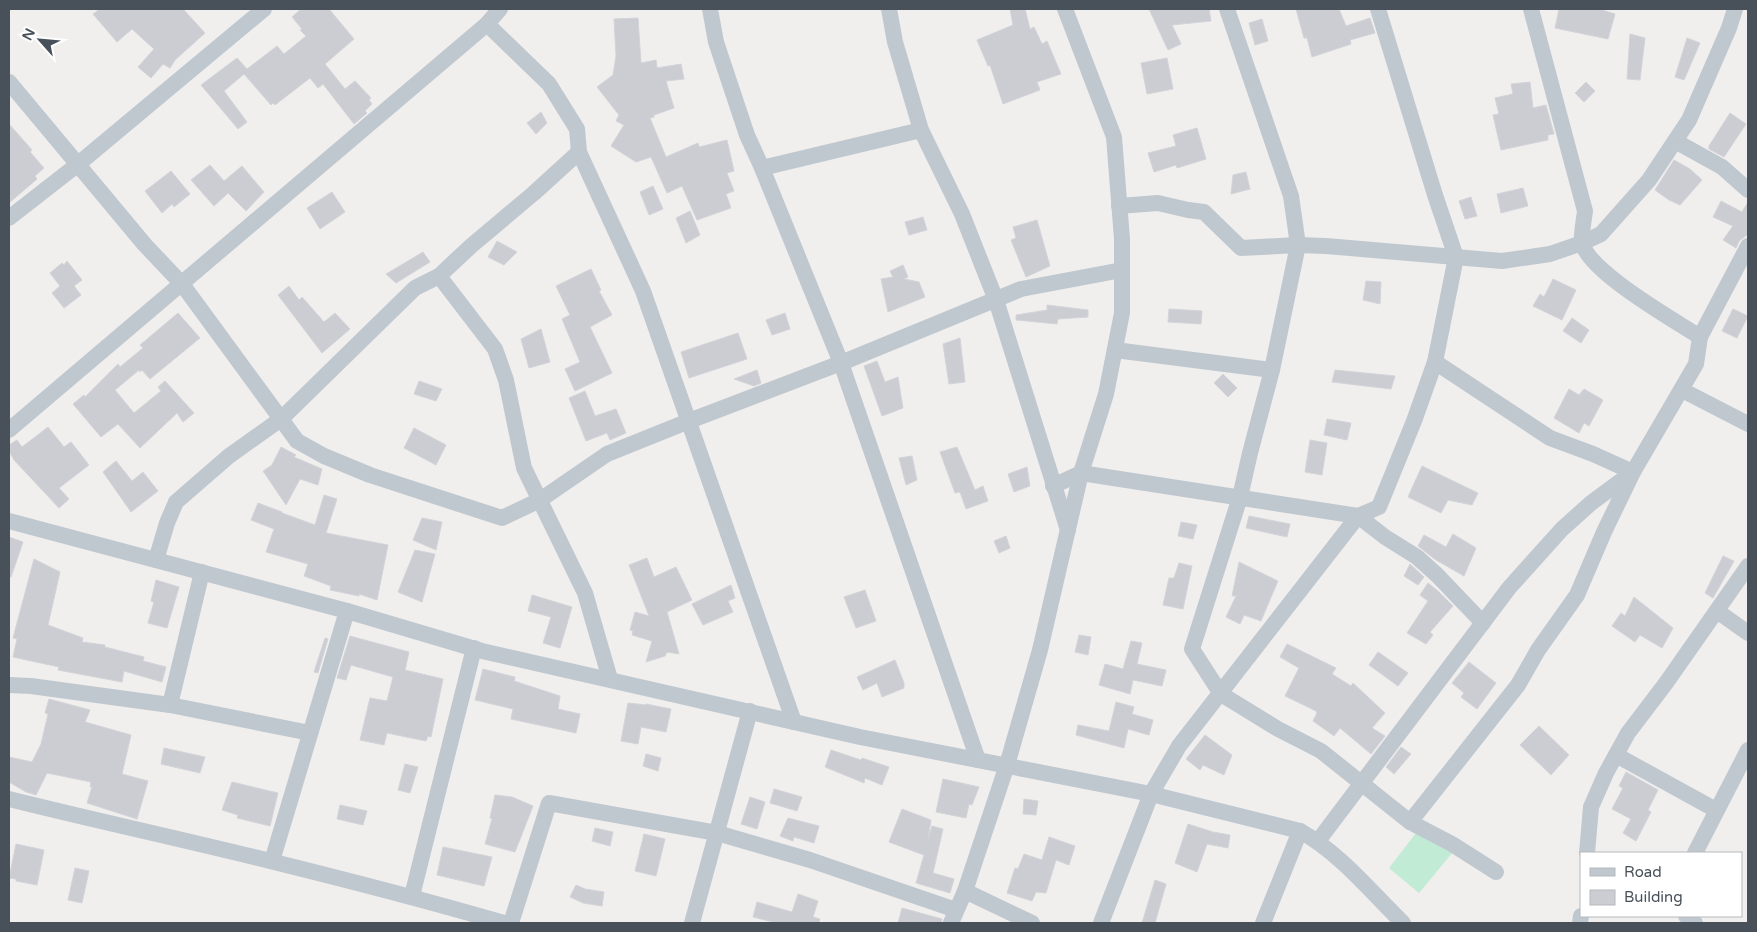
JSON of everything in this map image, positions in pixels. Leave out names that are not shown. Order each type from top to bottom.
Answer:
[{"type":"street","points":[[9,218],[77,165],[264,9]]},
{"type":"street","points":[[9,430],[487,24],[500,9]]},
{"type":"street","points":[[710,9],[716,42],[748,135],[841,363],[978,760]]},
{"type":"street","points":[[889,9],[894,42],[921,130],[962,214],[996,300],[1068,530]]},
{"type":"street","points":[[511,923],[549,803],[716,833],[810,860],[954,917],[965,891],[1007,766],[1040,650],[1081,473],[1106,394],[1122,313],[1122,239],[1114,137],[1065,9]]},
{"type":"street","points":[[1227,9],[1291,196],[1298,245],[1272,370],[1240,497],[1192,649],[1221,694],[1278,729],[1321,751],[1410,822],[1452,844],[1496,872]]},
{"type":"street","points":[[1100,923],[1150,794],[1179,746],[1358,516],[1379,506],[1414,421],[1435,362],[1456,257],[1378,9]]},
{"type":"street","points":[[1530,9],[1585,211],[1582,243],[1597,266],[1626,289],[1700,337]]},
{"type":"street","points":[[1119,206],[1158,203],[1204,212],[1241,248],[1298,245],[1502,261],[1550,254],[1601,234],[1649,180],[1689,120],[1729,28],[1735,9]]},
{"type":"street","points":[[487,24],[549,84],[578,128],[579,152],[643,291],[794,722]]},
{"type":"street","points":[[9,82],[77,165],[182,284],[297,442],[324,456],[370,475],[502,518],[540,500],[607,454],[689,420],[841,363],[1021,289],[1122,270]]},
{"type":"street","points":[[762,168],[921,130]]},
{"type":"street","points":[[1675,141],[1722,167],[1748,190]]},
{"type":"street","points":[[156,560],[167,523],[176,502],[229,456],[281,419],[414,288],[439,276],[579,152]]},
{"type":"street","points":[[1410,822],[1518,684],[1538,650],[1577,595],[1604,532],[1633,472],[1696,364],[1700,337],[1748,246]]},
{"type":"street","points":[[439,276],[495,349],[506,380],[524,468],[584,594],[610,679]]},
{"type":"street","points":[[1115,350],[1272,370]]},
{"type":"street","points":[[1435,362],[1550,438],[1633,472]]},
{"type":"street","points":[[1682,390],[1748,424]]},
{"type":"street","points":[[1318,841],[1509,588],[1562,530],[1592,503],[1633,472]]},
{"type":"street","points":[[1053,486],[1081,473],[1358,516],[1385,537],[1417,557],[1483,623]]},
{"type":"street","points":[[9,521],[347,611],[474,648],[860,737],[1150,794],[1300,831],[1318,841],[1342,860],[1404,923]]},
{"type":"street","points":[[1587,852],[1591,808],[1606,773],[1628,733],[1666,683],[1748,566]]},
{"type":"street","points":[[170,705],[202,572]]},
{"type":"street","points":[[272,861],[347,611]]},
{"type":"street","points":[[1716,611],[1748,633]]},
{"type":"street","points":[[412,896],[474,648]]},
{"type":"street","points":[[9,686],[31,686],[170,705],[310,733]]},
{"type":"street","points":[[692,923],[750,712]]},
{"type":"street","points":[[1695,852],[1748,750]]},
{"type":"street","points":[[1616,755],[1716,810]]},
{"type":"street","points":[[9,799],[412,896],[504,923]]},
{"type":"street","points":[[1263,923],[1300,831]]},
{"type":"street","points":[[965,891],[1032,923]]},
{"type":"green space","points":[[1416,833],[1453,852],[1419,893],[1389,868]]},
{"type":"building","points":[[100,9],[183,9],[205,33],[175,60],[170,68],[163,64],[151,78],[138,67],[154,49],[132,29],[117,42],[93,14]]},
{"type":"building","points":[[301,9],[329,9],[354,39],[325,64],[345,89],[355,81],[371,98],[369,100],[372,104],[365,111],[367,113],[354,124],[323,84],[318,88],[310,78],[275,105],[273,103],[271,105],[244,74],[224,91],[247,122],[238,129],[201,85],[237,58],[247,69],[277,46],[284,54],[306,36],[292,17]]},
{"type":"building","points":[[1010,9],[1025,9],[1030,29],[1034,27],[1042,44],[1047,41],[1061,74],[1037,82],[1040,90],[1003,104],[990,65],[988,66],[977,40],[1013,25]]},
{"type":"building","points":[[1149,9],[1209,9],[1211,21],[1172,25],[1181,44],[1168,50]]},
{"type":"building","points":[[1296,9],[1339,9],[1346,26],[1370,18],[1375,33],[1350,40],[1351,44],[1312,57],[1307,38],[1304,38]]},
{"type":"building","points":[[1559,9],[1599,9],[1615,14],[1608,39],[1555,28]]},
{"type":"building","points":[[638,18],[641,63],[656,60],[657,68],[681,64],[684,79],[666,81],[674,108],[650,118],[666,157],[698,143],[699,147],[727,140],[734,171],[727,173],[734,191],[726,194],[731,208],[697,220],[682,186],[667,193],[651,157],[636,162],[611,146],[624,125],[616,121],[619,115],[597,87],[613,75],[616,56],[614,19]]},
{"type":"building","points":[[1262,19],[1268,41],[1255,45],[1249,23]]},
{"type":"building","points":[[1630,34],[1645,38],[1640,80],[1627,79]]},
{"type":"building","points":[[1687,38],[1700,43],[1684,80],[1675,77]]},
{"type":"building","points":[[1167,58],[1173,89],[1147,94],[1141,63]]},
{"type":"building","points":[[1530,82],[1533,108],[1546,105],[1554,134],[1548,135],[1548,140],[1501,150],[1493,115],[1499,114],[1495,98],[1513,94],[1511,84]]},
{"type":"building","points":[[1586,82],[1595,91],[1584,102],[1575,93]]},
{"type":"building","points":[[541,112],[547,123],[536,134],[527,123]]},
{"type":"building","points":[[1730,113],[1746,124],[1724,157],[1709,149],[1709,146]]},
{"type":"building","points":[[9,124],[32,150],[30,152],[44,168],[35,176],[37,179],[9,203]]},
{"type":"building","points":[[1197,128],[1206,159],[1177,168],[1176,165],[1154,172],[1148,153],[1176,146],[1173,135]]},
{"type":"building","points":[[1674,160],[1690,169],[1702,180],[1680,205],[1655,190]]},
{"type":"building","points":[[210,165],[224,181],[242,166],[264,192],[246,211],[228,193],[214,206],[191,180]]},
{"type":"building","points":[[171,171],[190,194],[174,207],[172,204],[162,213],[145,191]]},
{"type":"building","points":[[1246,172],[1250,189],[1231,194],[1233,175]]},
{"type":"building","points":[[653,186],[663,209],[649,215],[640,192]]},
{"type":"building","points":[[1523,188],[1528,206],[1501,213],[1497,194]]},
{"type":"building","points":[[332,192],[345,212],[320,229],[307,208]]},
{"type":"building","points":[[1471,197],[1477,216],[1465,219],[1459,201]]},
{"type":"building","points":[[1721,201],[1742,212],[1748,202],[1748,234],[1739,241],[1736,248],[1723,240],[1733,226],[1713,217]]},
{"type":"building","points":[[690,211],[700,235],[686,243],[676,218]]},
{"type":"building","points":[[923,217],[927,230],[909,235],[905,222]]},
{"type":"building","points":[[1037,220],[1050,266],[1026,277],[1011,240],[1016,238],[1013,227]]},
{"type":"building","points":[[497,241],[517,252],[504,265],[488,257]]},
{"type":"building","points":[[423,252],[430,262],[396,283],[386,274]]},
{"type":"building","points":[[67,261],[82,280],[74,286],[81,295],[64,308],[52,293],[60,286],[50,273],[62,263],[64,265]]},
{"type":"building","points":[[903,265],[908,277],[904,279],[919,282],[925,297],[888,312],[881,279],[893,277],[890,271]]},
{"type":"building","points":[[591,269],[601,290],[599,291],[612,315],[590,327],[612,373],[575,391],[565,369],[580,362],[562,319],[570,315],[556,286]]},
{"type":"building","points":[[1553,279],[1576,290],[1562,320],[1533,306],[1540,294],[1544,297]]},
{"type":"building","points":[[1366,281],[1381,282],[1380,304],[1363,300]]},
{"type":"building","points":[[289,286],[299,300],[302,297],[324,322],[335,313],[350,329],[322,353],[278,295]]},
{"type":"building","points":[[1047,305],[1088,310],[1088,317],[1058,319],[1057,324],[1016,320],[1016,315],[1047,310]]},
{"type":"building","points":[[1169,309],[1202,311],[1201,324],[1168,322]]},
{"type":"building","points":[[1733,309],[1748,316],[1737,338],[1722,331]]},
{"type":"building","points":[[178,313],[200,338],[150,379],[142,370],[140,372],[139,370],[115,390],[134,413],[161,391],[158,387],[165,381],[194,413],[183,422],[177,413],[140,448],[118,424],[101,437],[73,404],[84,395],[85,397],[118,364],[120,367],[143,348],[140,345]]},
{"type":"building","points":[[785,313],[790,329],[772,335],[766,320]]},
{"type":"building","points":[[1572,318],[1589,330],[1581,343],[1563,331]]},
{"type":"building","points":[[541,329],[550,362],[529,368],[521,339]]},
{"type":"building","points":[[738,333],[747,359],[689,378],[681,352]]},
{"type":"building","points":[[960,338],[965,382],[949,384],[943,344]]},
{"type":"building","points":[[877,361],[885,382],[898,377],[903,408],[882,416],[864,366]]},
{"type":"building","points":[[757,370],[761,383],[754,386],[734,379]]},
{"type":"building","points":[[1335,370],[1395,376],[1391,389],[1332,382]]},
{"type":"building","points":[[1223,374],[1237,388],[1228,397],[1214,383]]},
{"type":"building","points":[[419,381],[442,389],[436,401],[414,394]]},
{"type":"building","points":[[1569,389],[1579,395],[1584,389],[1603,400],[1589,426],[1584,423],[1579,433],[1554,418]]},
{"type":"building","points":[[585,391],[595,416],[616,409],[626,433],[610,440],[607,433],[586,441],[569,398]]},
{"type":"building","points":[[1327,419],[1351,423],[1347,440],[1324,435]]},
{"type":"building","points":[[48,427],[64,447],[71,442],[89,465],[59,488],[69,499],[59,508],[14,460],[9,451],[9,445],[17,440],[22,447]]},
{"type":"building","points":[[414,428],[446,445],[436,465],[404,448]]},
{"type":"building","points":[[1310,440],[1327,443],[1322,475],[1305,472]]},
{"type":"building","points":[[281,447],[296,455],[294,457],[322,469],[318,485],[300,479],[286,505],[263,471],[272,465]]},
{"type":"building","points":[[957,447],[975,490],[983,486],[988,501],[966,509],[960,492],[955,493],[940,452]]},
{"type":"building","points":[[912,456],[917,480],[906,485],[899,458]]},
{"type":"building","points":[[116,461],[132,481],[143,472],[158,491],[131,512],[103,472]]},
{"type":"building","points":[[1422,466],[1478,493],[1472,505],[1448,500],[1441,513],[1408,497]]},
{"type":"building","points":[[1027,467],[1030,486],[1014,492],[1008,474]]},
{"type":"building","points":[[324,495],[337,499],[326,533],[388,545],[377,600],[359,594],[359,596],[330,590],[331,586],[304,576],[308,564],[266,552],[274,529],[251,520],[258,503],[315,525]]},
{"type":"building","points":[[1249,516],[1290,524],[1287,537],[1246,528]]},
{"type":"building","points":[[422,518],[442,522],[436,550],[413,540]]},
{"type":"building","points":[[1181,522],[1197,525],[1193,539],[1178,536]]},
{"type":"building","points":[[1453,534],[1476,548],[1464,576],[1436,560],[1418,546],[1424,535],[1446,547]]},
{"type":"building","points":[[1006,536],[1010,548],[999,553],[994,541]]},
{"type":"building","points":[[9,537],[23,542],[11,577],[9,577]]},
{"type":"building","points":[[415,550],[435,554],[422,602],[398,592]]},
{"type":"building","points":[[1723,556],[1734,561],[1713,598],[1705,593]]},
{"type":"building","points":[[647,558],[654,577],[676,567],[692,600],[667,612],[679,654],[667,652],[665,656],[646,662],[652,641],[632,635],[633,631],[630,630],[635,612],[649,616],[629,565]]},
{"type":"building","points":[[34,559],[60,572],[48,625],[83,638],[82,642],[105,645],[105,647],[144,657],[143,661],[166,667],[162,682],[124,671],[122,682],[58,670],[59,667],[13,657],[17,639],[13,638]]},
{"type":"building","points":[[1239,562],[1278,581],[1261,621],[1244,615],[1240,624],[1226,617],[1236,596],[1232,596]]},
{"type":"building","points":[[1179,563],[1192,566],[1183,609],[1163,605],[1169,578],[1174,578]]},
{"type":"building","points":[[1410,564],[1424,577],[1418,585],[1404,576]]},
{"type":"building","points":[[156,580],[179,587],[167,628],[148,623],[154,602],[151,601]]},
{"type":"building","points":[[1428,583],[1453,606],[1430,632],[1433,635],[1426,644],[1407,633],[1428,601],[1420,595]]},
{"type":"building","points":[[731,585],[735,598],[728,601],[733,612],[703,625],[692,604]]},
{"type":"building","points":[[865,590],[876,621],[856,628],[844,597]]},
{"type":"building","points":[[532,595],[572,607],[560,648],[543,643],[551,617],[528,611]]},
{"type":"building","points":[[1634,597],[1673,628],[1662,648],[1640,635],[1635,642],[1612,626],[1621,613],[1625,616]]},
{"type":"building","points":[[1079,635],[1091,637],[1088,655],[1075,652]]},
{"type":"building","points":[[350,636],[409,652],[405,670],[443,679],[431,737],[428,736],[426,741],[387,733],[384,745],[360,740],[370,698],[387,701],[393,677],[351,665],[346,680],[337,678]]},
{"type":"building","points":[[325,638],[328,639],[318,673],[314,672]]},
{"type":"building","points":[[1131,641],[1142,643],[1137,664],[1166,670],[1162,686],[1133,680],[1130,694],[1099,685],[1105,664],[1123,669]]},
{"type":"building","points":[[1287,644],[1336,668],[1332,674],[1351,686],[1353,683],[1385,713],[1372,728],[1385,736],[1371,754],[1340,728],[1334,736],[1313,721],[1317,713],[1316,711],[1285,696],[1299,668],[1280,657]]},
{"type":"building","points":[[1378,652],[1408,673],[1398,686],[1369,665]]},
{"type":"building","points":[[895,660],[904,683],[904,688],[882,697],[877,683],[863,690],[857,677]]},
{"type":"building","points":[[1469,662],[1496,683],[1477,709],[1461,697],[1464,693],[1452,683]]},
{"type":"building","points":[[483,669],[515,677],[514,681],[560,696],[558,709],[580,714],[576,733],[511,719],[513,709],[475,700]]},
{"type":"building","points":[[49,699],[90,710],[85,722],[131,735],[122,774],[148,781],[137,819],[87,803],[92,787],[90,787],[91,782],[47,773],[36,795],[26,792],[9,782],[9,757],[32,762],[41,744],[48,714],[45,713]]},
{"type":"building","points":[[1116,702],[1134,707],[1132,714],[1153,720],[1149,735],[1128,729],[1124,748],[1076,735],[1078,725],[1109,731]]},
{"type":"building","points":[[628,703],[671,709],[666,732],[641,727],[638,744],[621,741]]},
{"type":"building","points":[[1539,726],[1569,755],[1551,775],[1520,745]]},
{"type":"building","points":[[1205,735],[1232,755],[1224,775],[1203,765],[1200,770],[1186,759]]},
{"type":"building","points":[[1401,747],[1411,754],[1394,774],[1386,767]]},
{"type":"building","points":[[164,748],[205,757],[200,773],[161,764]]},
{"type":"building","points":[[831,750],[889,767],[882,785],[865,778],[864,783],[825,767]]},
{"type":"building","points":[[646,754],[661,758],[658,771],[643,766]]},
{"type":"building","points":[[405,764],[418,767],[410,793],[398,790]]},
{"type":"building","points":[[1626,772],[1658,790],[1648,810],[1651,812],[1636,841],[1623,833],[1631,819],[1612,809],[1623,788],[1619,786]]},
{"type":"building","points":[[943,779],[979,787],[972,805],[969,804],[966,818],[936,812]]},
{"type":"building","points":[[232,782],[278,793],[270,826],[237,818],[238,815],[222,810]]},
{"type":"building","points":[[774,789],[802,797],[797,811],[770,803]]},
{"type":"building","points":[[495,795],[512,797],[533,806],[515,852],[485,844],[492,819],[490,818]]},
{"type":"building","points":[[750,797],[765,802],[757,829],[741,824]]},
{"type":"building","points":[[1024,799],[1038,801],[1036,815],[1023,814]]},
{"type":"building","points":[[340,805],[367,811],[363,825],[337,819]]},
{"type":"building","points":[[902,809],[931,820],[928,839],[932,826],[943,829],[933,873],[954,879],[950,893],[916,883],[924,855],[889,842]]},
{"type":"building","points":[[788,818],[819,826],[814,843],[794,837],[793,841],[780,836]]},
{"type":"building","points":[[1188,824],[1230,835],[1228,848],[1207,844],[1197,872],[1175,863]]},
{"type":"building","points":[[595,828],[613,832],[610,846],[592,841]]},
{"type":"building","points":[[644,834],[665,839],[656,876],[635,871]]},
{"type":"building","points":[[1049,837],[1075,846],[1069,865],[1056,860],[1046,893],[1036,892],[1032,901],[1007,893],[1015,868],[1018,869],[1024,854],[1042,860]]},
{"type":"building","points":[[16,844],[44,850],[37,885],[9,878]]},
{"type":"building","points":[[443,847],[492,857],[484,886],[437,875]]},
{"type":"building","points":[[75,868],[89,871],[82,903],[68,900]]},
{"type":"building","points":[[1155,880],[1166,884],[1155,923],[1142,923]]},
{"type":"building","points":[[576,885],[585,889],[604,892],[602,906],[583,903],[570,897]]},
{"type":"building","points":[[798,894],[818,901],[813,917],[820,919],[819,923],[777,923],[753,917],[757,902],[792,912]]},
{"type":"building","points":[[902,908],[942,919],[941,923],[898,923]]}]
